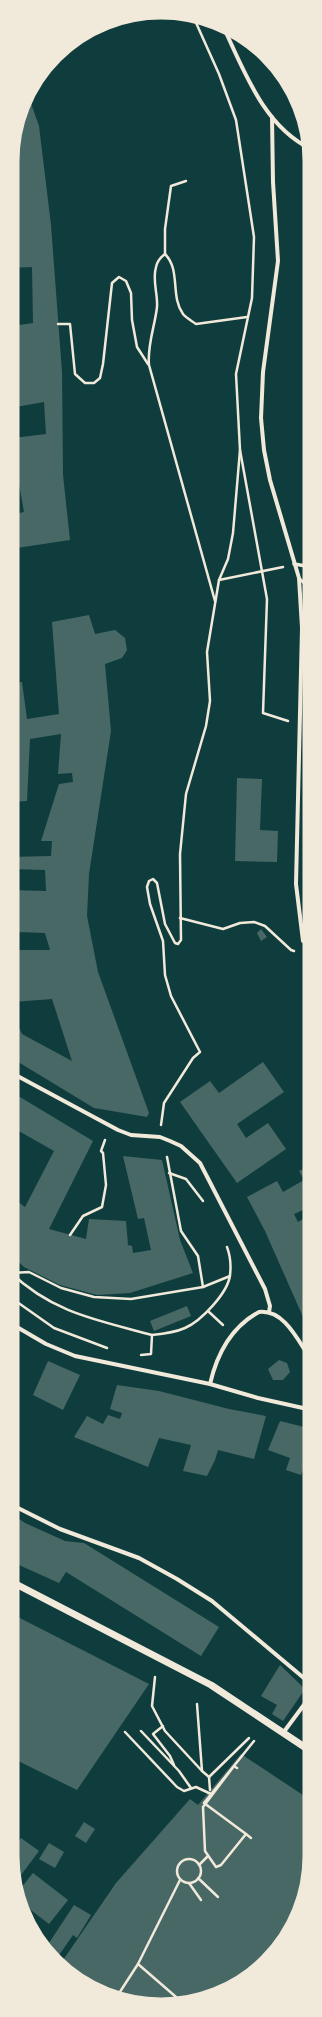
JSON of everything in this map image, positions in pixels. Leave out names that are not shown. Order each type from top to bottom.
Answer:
[{"type":"street","points":[[226,33],[251,83],[272,117],[285,133],[304,145]]},
{"type":"street","points":[[272,117],[273,182],[278,261],[263,372],[262,418],[264,450],[270,480],[299,578],[302,628],[296,884],[303,941]]},
{"type":"street","points":[[294,564],[305,566]]},
{"type":"street","points":[[17,1076],[118,1130],[131,1135],[160,1137],[181,1146],[200,1163],[265,1289],[270,1306],[269,1312]]},
{"type":"street","points":[[210,1384],[218,1356],[232,1334],[254,1314],[259,1312],[269,1312],[282,1320],[288,1326],[305,1351]]},
{"type":"street","points":[[17,1327],[46,1344],[75,1356],[210,1384],[258,1398],[305,1408]]},
{"type":"street","points":[[17,1508],[60,1529],[145,1562],[212,1600],[305,1680]]},
{"type":"street","points":[[19,1586],[211,1685],[305,1747]]},
{"type":"street","points":[[283,1733],[305,1703]]},
{"type":"lane","points":[[299,578],[305,584]]},
{"type":"lane","points":[[17,1590],[19,1586]]},
{"type":"path","points":[[195,21],[219,74],[236,120],[254,237],[252,298],[236,374],[240,450],[267,599],[263,713],[300,725]]},
{"type":"path","points":[[186,180],[171,186],[165,229],[165,254],[156,266],[154,287],[157,299],[148,351],[149,365],[215,602]]},
{"type":"path","points":[[165,254],[170,259],[177,303],[184,315],[196,324],[247,316]]},
{"type":"path","points":[[58,324],[70,324],[75,374],[85,383],[94,383],[100,378],[103,364],[112,283],[118,277],[126,281],[131,293],[132,320],[137,347],[149,365]]},
{"type":"path","points":[[160,1137],[164,1103],[193,1058],[200,1052],[171,996],[165,974],[163,941],[150,904],[147,886],[149,881],[153,880],[157,883],[165,924],[175,942],[178,944],[181,940],[180,854],[186,794],[206,726],[210,701],[207,652],[219,580],[228,559],[233,533],[240,450]]},
{"type":"path","points":[[219,580],[294,564]]},
{"type":"path","points":[[180,918],[223,929],[240,923],[254,922],[265,926],[291,950],[296,952]]},
{"type":"path","points":[[70,1235],[83,1216],[102,1207],[106,1185],[104,1153],[101,1151],[105,1140]]},
{"type":"path","points":[[167,1158],[181,1231],[198,1256],[203,1287]]},
{"type":"path","points":[[169,1173],[186,1179],[205,1203]]},
{"type":"path","points":[[17,1278],[37,1296],[75,1314],[152,1335],[185,1328],[209,1312],[221,1294],[230,1276],[226,1243]]},
{"type":"path","points":[[17,1273],[29,1272],[61,1288],[94,1297],[131,1298],[203,1287],[230,1276]]},
{"type":"path","points":[[17,1302],[54,1328],[109,1348]]},
{"type":"path","points":[[209,1312],[220,1321]]},
{"type":"path","points":[[138,1355],[151,1354],[152,1335]]},
{"type":"path","points":[[156,1677],[152,1706],[163,1726],[209,1777],[210,1790]]},
{"type":"path","points":[[197,1704],[202,1771]]},
{"type":"path","points":[[163,1726],[153,1734],[170,1756],[175,1767]]},
{"type":"path","points":[[141,1731],[175,1767],[191,1788]]},
{"type":"path","points":[[125,1732],[177,1787],[184,1791],[196,1786],[211,1794]]},
{"type":"path","points":[[209,1777],[249,1738]]},
{"type":"path","points":[[251,1838],[204,1803],[254,1741]]},
{"type":"path","points":[[237,1768],[234,1766],[203,1807],[205,1852],[216,1867],[221,1865],[246,1834]]},
{"type":"path","points":[[199,1866],[208,1856]]},
{"type":"path","points":[[189,1883],[198,1878],[201,1872],[197,1862],[190,1859],[181,1861],[176,1872],[180,1880],[189,1883],[201,1900]]},
{"type":"path","points":[[198,1878],[218,1897]]},
{"type":"path","points":[[119,1993],[138,1964],[180,1880]]},
{"type":"path","points":[[138,1964],[180,1999]]},
{"type":"building","points":[[30,101],[39,126],[51,225],[62,372],[63,475],[70,540],[17,548],[17,514],[24,512],[19,484],[17,484],[17,438],[46,434],[44,402],[17,407],[17,325],[33,323],[32,267],[17,268],[17,152],[22,124]]},
{"type":"building","points":[[89,615],[95,634],[115,630],[125,638],[127,650],[122,658],[105,664],[111,731],[89,874],[87,916],[98,972],[149,1113],[147,1117],[94,1108],[17,1061],[17,1023],[22,1034],[72,1061],[52,999],[17,1002],[17,932],[17,890],[46,891],[45,870],[17,869],[17,857],[51,856],[52,841],[41,841],[59,784],[73,782],[72,773],[58,774],[61,734],[30,739],[27,801],[17,802],[17,682],[22,682],[27,719],[59,714],[52,622]],"holes":[[[17,932],[45,933],[50,950],[19,950]]]},
{"type":"building","points":[[237,778],[262,779],[260,830],[278,831],[277,862],[235,861]]},
{"type":"building","points":[[261,929],[267,937],[261,941],[257,933]]},
{"type":"building","points":[[263,1062],[284,1092],[237,1124],[246,1138],[268,1123],[286,1149],[237,1183],[180,1102],[210,1081],[219,1093]]},
{"type":"building","points":[[17,1095],[93,1141],[49,1229],[86,1239],[89,1219],[126,1221],[128,1245],[132,1246],[133,1253],[151,1250],[144,1218],[138,1219],[123,1156],[162,1160],[180,1240],[193,1273],[130,1293],[97,1295],[60,1285],[24,1267],[17,1260],[17,1201],[25,1207],[54,1151],[17,1130]]},
{"type":"building","points":[[305,1168],[305,1215],[303,1210],[294,1214],[298,1222],[305,1218],[305,1320],[265,1231],[247,1197],[277,1181],[283,1192],[304,1180],[299,1171]]},
{"type":"building","points":[[187,1306],[191,1316],[154,1331],[150,1321]]},
{"type":"building","points":[[279,1360],[287,1363],[290,1372],[283,1380],[273,1380],[268,1369]]},
{"type":"building","points":[[48,1361],[80,1375],[63,1410],[33,1395]]},
{"type":"building","points":[[117,1385],[159,1391],[229,1409],[266,1416],[254,1459],[218,1450],[207,1476],[183,1471],[191,1445],[159,1438],[148,1467],[74,1437],[87,1416],[103,1424],[108,1415],[120,1419],[122,1413],[110,1409]]},
{"type":"building","points":[[280,1421],[305,1427],[305,1465],[301,1475],[286,1470],[290,1458],[268,1450]]},
{"type":"building","points":[[17,1518],[25,1523],[65,1541],[84,1543],[219,1627],[201,1656],[66,1572],[59,1583],[17,1564]]},
{"type":"building","points":[[17,1617],[149,1684],[77,1790],[17,1760]]},
{"type":"building","points":[[280,1665],[305,1689],[283,1721],[272,1714],[277,1705],[261,1696]]},
{"type":"building","points":[[241,1754],[305,1796],[304,1875],[294,1911],[281,1936],[263,1958],[233,1981],[216,1989],[180,1999],[152,2000],[124,1995],[106,1989],[81,1976],[62,1961],[116,1883],[190,1799],[198,1805]]},
{"type":"building","points":[[84,1822],[95,1829],[86,1843],[75,1836]]},
{"type":"building","points":[[21,1838],[39,1851],[19,1878],[17,1865],[17,1843]]},
{"type":"building","points":[[49,1843],[64,1852],[55,1868],[39,1859]]},
{"type":"building","points":[[33,1873],[68,1900],[49,1924],[27,1907],[21,1888]]},
{"type":"building","points":[[74,1905],[91,1915],[77,1938],[73,1935],[58,1957],[48,1945]]}]
